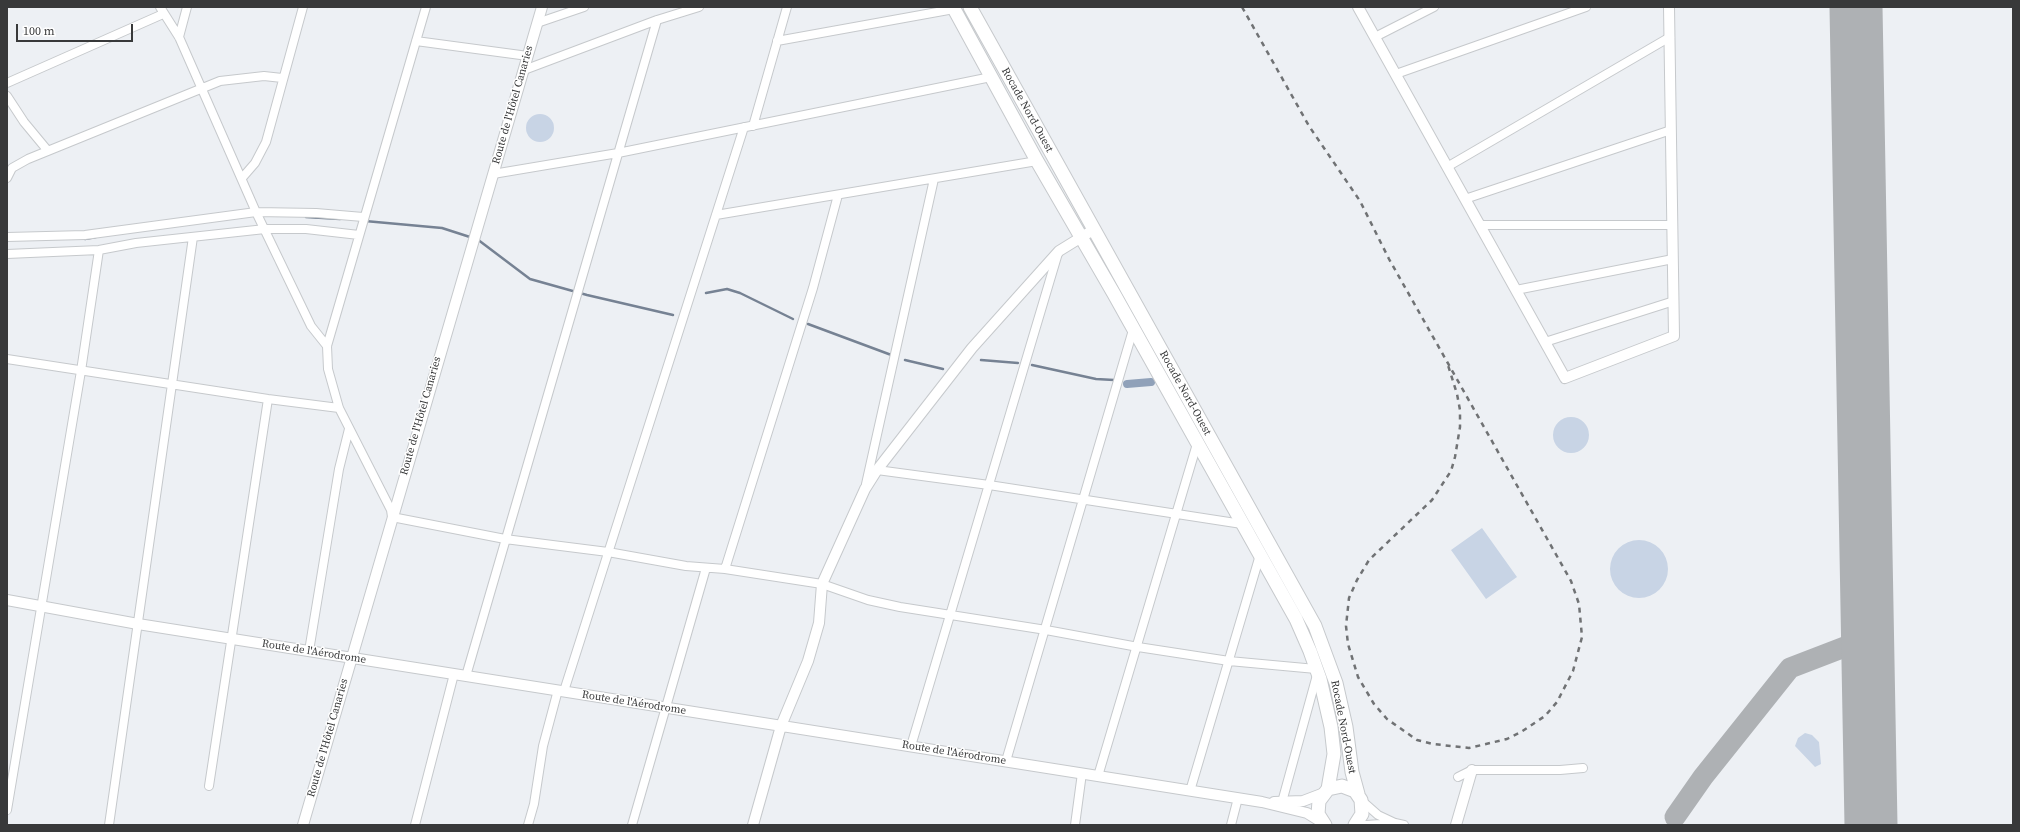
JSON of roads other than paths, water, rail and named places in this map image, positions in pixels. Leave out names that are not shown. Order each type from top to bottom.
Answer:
[{"type":"main road","name":"Rocade Nord-Ouest","points":[[970,7],[1314,626],[1336,683],[1346,727],[1352,772],[1359,797]]},
{"type":"main road","name":"Rocade Nord-Ouest","points":[[954,8],[1037,161],[1296,619],[1316,671],[1328,709],[1334,744],[1334,764],[1326,791],[1319,800],[1318,810],[1324,824]]},
{"type":"main road","points":[[1326,791],[1342,786],[1351,789],[1359,797],[1363,810],[1359,824]]},
{"type":"street","points":[[179,37],[187,7]]},
{"type":"street","points":[[242,178],[255,163],[266,142],[282,78],[303,7]]},
{"type":"street","points":[[426,7],[327,346],[328,369],[339,408],[391,510],[392,517],[505,540],[608,552],[706,568],[725,569],[822,584],[868,600],[951,616],[1046,630],[1138,647],[1229,661],[1316,671],[1282,802]]},
{"type":"street","name":"Route de l'Hôtel Canaries","points":[[303,825],[470,248],[477,230],[542,7]]},
{"type":"street","points":[[537,23],[584,7]]},
{"type":"street","points":[[524,70],[657,20],[699,7]]},
{"type":"street","points":[[753,126],[787,7]]},
{"type":"street","points":[[1358,7],[1565,378],[1674,336],[1670,7]]},
{"type":"street","points":[[1375,37],[1434,7]]},
{"type":"street","points":[[1396,74],[1586,7]]},
{"type":"street","points":[[777,41],[954,8]]},
{"type":"street","points":[[7,83],[162,10],[179,37],[256,212],[311,326],[327,346]]},
{"type":"street","points":[[466,676],[657,20]]},
{"type":"street","points":[[1447,166],[1670,37]]},
{"type":"street","points":[[416,41],[528,56]]},
{"type":"street","points":[[493,174],[618,154],[991,77]]},
{"type":"street","points":[[7,178],[12,168],[48,151],[220,81],[243,78],[282,78]]},
{"type":"street","points":[[7,96],[24,122],[48,151]]},
{"type":"street","points":[[528,825],[534,804],[543,746],[608,552],[744,127]]},
{"type":"street","points":[[1465,199],[1671,130]]},
{"type":"street","points":[[716,215],[1037,161]]},
{"type":"street","points":[[865,489],[934,179]]},
{"type":"street","points":[[725,569],[813,288],[838,195]]},
{"type":"street","points":[[7,237],[85,234],[256,212],[316,213],[364,217]]},
{"type":"street","points":[[1480,225],[1673,225]]},
{"type":"street","points":[[7,254],[99,250],[136,243],[265,229],[306,230],[359,235]]},
{"type":"street","points":[[753,825],[781,726],[808,661],[819,623],[822,584],[865,489],[877,470],[942,384],[1059,251],[1093,230]]},
{"type":"street","points":[[110,825],[171,384],[193,237]]},
{"type":"street","points":[[7,810],[81,371],[99,250]]},
{"type":"street","points":[[911,746],[1059,251]]},
{"type":"street","points":[[1516,290],[1673,259]]},
{"type":"street","points":[[1545,342],[1674,301]]},
{"type":"street","points":[[1006,761],[1046,630],[1133,330]]},
{"type":"street","points":[[7,359],[268,399],[339,408]]},
{"type":"street","points":[[209,786],[268,399]]},
{"type":"street","points":[[309,651],[340,469],[349,429]]},
{"type":"street","points":[[1098,776],[1138,647],[1197,444]]},
{"type":"street","points":[[877,470],[989,485],[1242,524]]},
{"type":"street","points":[[1190,791],[1260,555]]},
{"type":"street","points":[[632,825],[706,568]]},
{"type":"street","name":"Route de l'Aérodrome","points":[[7,600],[138,624],[1262,802],[1307,813],[1324,824]]},
{"type":"street","points":[[416,825],[454,674]]},
{"type":"street","points":[[1458,777],[1472,770],[1560,770],[1583,768]]},
{"type":"street","points":[[1456,825],[1472,770]]},
{"type":"street","points":[[1075,825],[1082,774]]},
{"type":"street","name":"Route de l'Aérodrome","points":[[1262,802],[1303,800],[1326,791]]},
{"type":"street","points":[[1359,797],[1374,812],[1395,823]]},
{"type":"street","points":[[1231,825],[1238,798]]},
{"type":"street","points":[[1359,824],[1395,823],[1404,825]]},
{"type":"waterway","points":[[306,217],[340,219]]},
{"type":"waterway","points":[[365,221],[442,228],[473,238]]},
{"type":"waterway","points":[[85,239],[96,237]]},
{"type":"waterway","points":[[477,239],[530,279],[587,295],[673,315]]},
{"type":"waterway","points":[[706,293],[727,289],[740,293],[793,319]]},
{"type":"waterway","points":[[808,324],[894,356]]},
{"type":"waterway","points":[[905,360],[943,369]]},
{"type":"waterway","points":[[981,360],[1018,363]]},
{"type":"waterway","points":[[1032,365],[1096,379],[1114,380]]},
{"type":"waterway","points":[[1127,384],[1151,382]]},
{"type":"railway","points":[[1242,7],[1309,126],[1360,201],[1389,259],[1571,581],[1579,604],[1582,637],[1573,671],[1557,702],[1545,716],[1521,732],[1507,739],[1469,748],[1433,744],[1417,740],[1387,719],[1374,704],[1358,677],[1348,644],[1346,626],[1349,598],[1357,580],[1369,560],[1432,500],[1451,471],[1460,427],[1460,410],[1457,394],[1447,362]]}]
